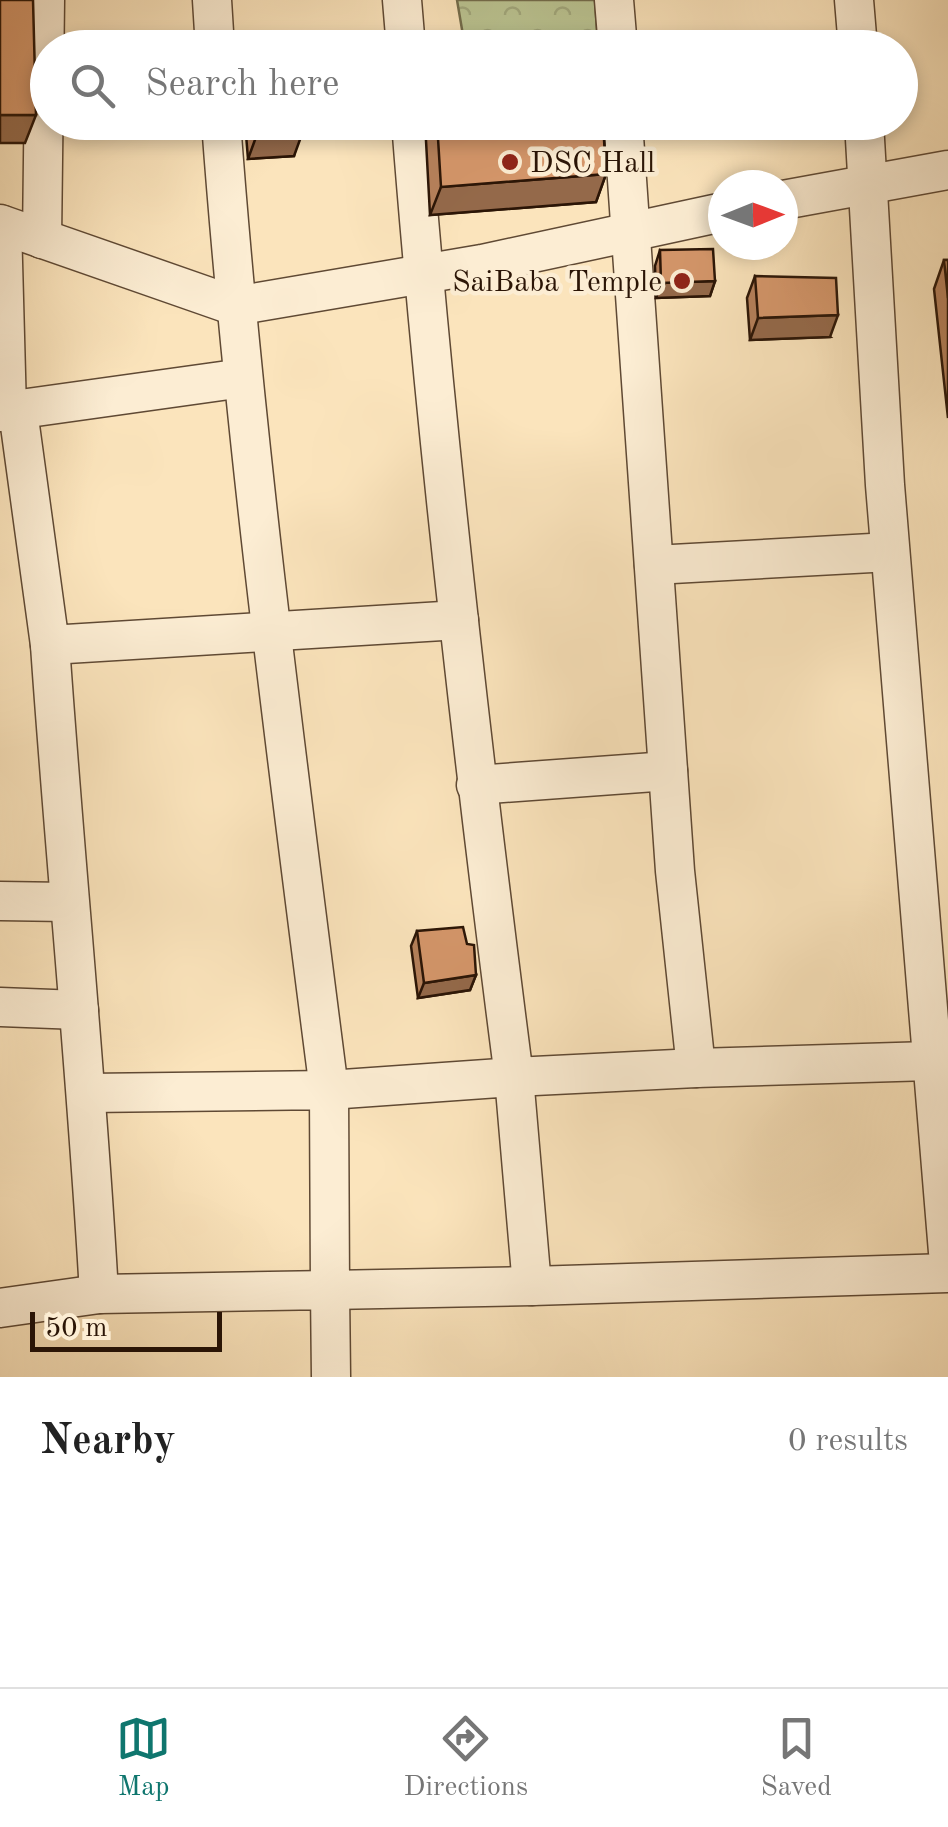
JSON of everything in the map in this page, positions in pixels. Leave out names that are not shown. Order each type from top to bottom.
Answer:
[{"type":"street","points":[[45,0],[45,30]]},
{"type":"street","points":[[212,0],[214,30]]},
{"type":"street","points":[[402,0],[404,30]]},
{"type":"street","points":[[614,0],[616,30]]},
{"type":"street","points":[[854,0],[856,30]]},
{"type":"street","points":[[42,239],[43,140]]},
{"type":"street","points":[[222,140],[235,306],[271,634],[329,1090],[331,1377]]},
{"type":"street","points":[[412,140],[476,786],[514,1077],[532,1286]]},
{"type":"street","points":[[624,140],[668,771],[696,1068]]},
{"type":"street","points":[[866,140],[890,552],[948,1252]]},
{"type":"street","points":[[798,197],[948,170]]},
{"type":"street","points":[[100,1294],[88,1093],[67,902],[50,645],[8,411],[1,224],[235,306],[482,264],[708,215]]},
{"type":"street","points":[[8,411],[243,378]]},
{"type":"street","points":[[654,565],[890,552]]},
{"type":"street","points":[[50,645],[459,620]]},
{"type":"street","points":[[476,786],[668,771]]},
{"type":"street","points":[[0,901],[67,902]]},
{"type":"street","points":[[0,1007],[79,1010]]},
{"type":"street","points":[[88,1093],[329,1090],[696,1068],[930,1061]]},
{"type":"street","points":[[0,1308],[100,1294],[948,1273]]},
{"type":"green space","points":[[457,0],[595,0],[597,30],[462,30]]},
{"type":"building","points":[[0,0],[33,0],[30,115],[0,115]]},
{"type":"building","points":[[438,140],[604,140],[606,174],[441,187]]},
{"type":"building","points":[[708,249],[708,260],[714,260],[715,281],[661,283],[660,250]]},
{"type":"building","points":[[944,260],[948,260],[948,298]]},
{"type":"building","points":[[755,276],[836,278],[838,315],[758,318]]},
{"type":"building","points":[[463,927],[467,944],[474,945],[476,975],[424,983],[417,931]]},
{"type":"place","name":"DSC Hall","points":[[510,162]]},
{"type":"place","name":"SaiBaba Temple","points":[[682,281]]}]
